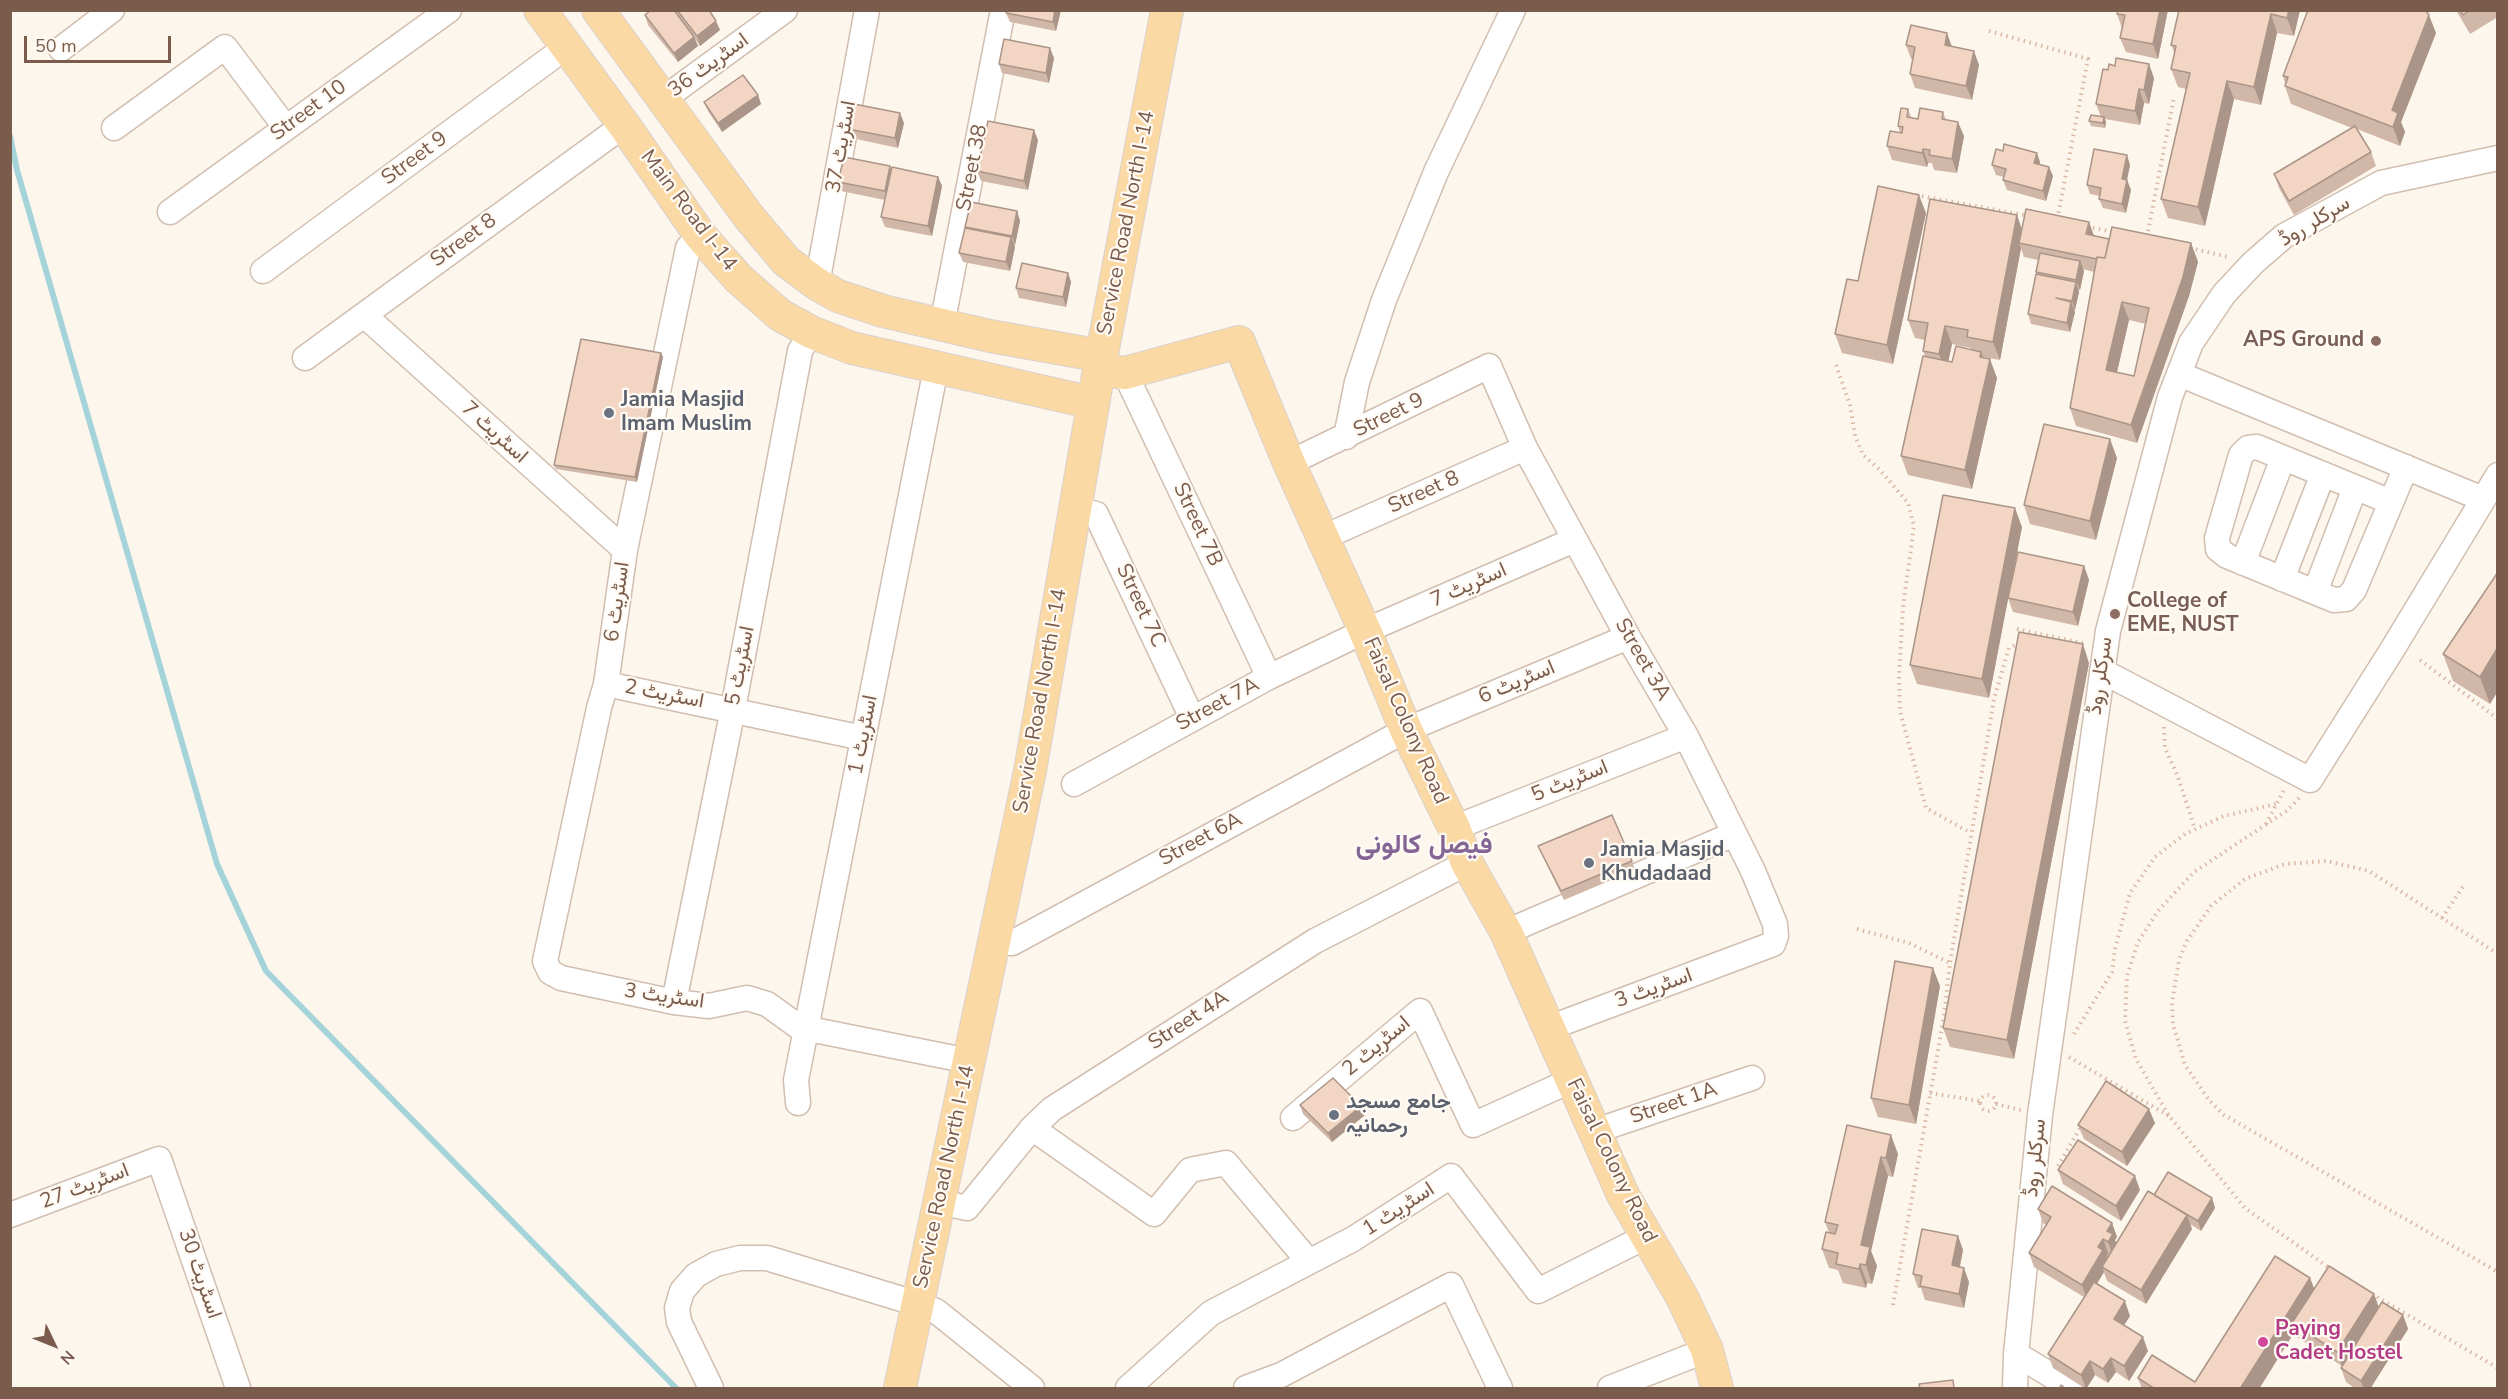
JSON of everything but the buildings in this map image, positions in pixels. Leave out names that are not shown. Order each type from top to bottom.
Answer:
[{"type":"main road","name":"Main Road I-14","points":[[540,10],[624,124],[700,235],[739,279],[762,302],[780,315],[812,332],[852,348],[1093,403]]},
{"type":"main road","points":[[598,10],[756,226],[786,261],[817,284],[838,296],[883,312],[1108,366]]},
{"type":"main road","name":"Service Road North I-14","points":[[900,1389],[1030,771],[1093,403],[1108,366],[1167,10]]},
{"type":"main road","points":[[980,378],[990,336]]},
{"type":"main road","name":"Faisal Colony Road","points":[[1108,366],[1239,342],[1289,463],[1365,631],[1406,730],[1454,828],[1467,863],[1506,932],[1623,1195],[1682,1297],[1707,1350],[1717,1389]]},
{"type":"street","points":[[61,49],[112,10]]},
{"type":"street","name":"Street 10","points":[[170,212],[449,10]]},
{"type":"street","name":"اسٹریٹ 36","points":[[662,100],[785,10]]},
{"type":"street","name":"اسٹریٹ 37","points":[[817,284],[867,10]]},
{"type":"street","name":"Street 38","points":[[942,325],[1003,10]]},
{"type":"street","points":[[1346,437],[1357,382],[1384,300],[1436,172],[1513,10]]},
{"type":"street","points":[[114,128],[225,47],[286,128]]},
{"type":"street","name":"Street 9","points":[[262,270],[567,47]]},
{"type":"street","name":"Street 8","points":[[304,358],[624,124]]},
{"type":"street","name":"سرکلر روڈ","points":[[2015,1389],[2016,1354],[2040,1115],[2056,1050],[2110,620],[2167,408],[2191,343],[2217,304],[2253,263],[2284,236],[2381,183],[2498,158]]},
{"type":"street","name":"اسٹریٹ 6","points":[[550,972],[545,961],[606,684],[625,550],[688,248],[700,235]]},
{"type":"street","name":"اسٹریٹ 7","points":[[364,315],[625,550]]},
{"type":"street","name":"اسٹریٹ 5","points":[[674,1002],[733,709],[800,351],[812,332]]},
{"type":"street","name":"Street 7B","points":[[1108,366],[1269,677]]},
{"type":"street","name":"Street 9","points":[[1289,463],[1489,366]]},
{"type":"street","name":"Street 3A","points":[[1489,366],[1525,448],[1628,637],[1686,736],[1734,834],[1775,924],[1776,936],[1773,944],[1760,950]]},
{"type":"street","name":"اسٹریٹ 1","points":[[798,1103],[796,1080],[936,368]]},
{"type":"street","points":[[2179,374],[2483,499]]},
{"type":"street","points":[[2391,502],[2257,447],[2248,448],[2241,455],[2217,538],[2218,549],[2227,556],[2334,600],[2346,599],[2354,590],[2406,467]]},
{"type":"street","name":"Street 8","points":[[1322,538],[1525,448]]},
{"type":"street","points":[[2243,563],[2283,458]]},
{"type":"street","points":[[2282,579],[2322,474]]},
{"type":"street","points":[[2104,660],[2162,702],[2302,776],[2392,650],[2498,475]]},
{"type":"street","points":[[2315,592],[2355,488]]},
{"type":"street","name":"Street 7C","points":[[1076,508],[1096,514],[1192,718]]},
{"type":"street","name":"اسٹریٹ 7","points":[[1365,631],[1574,540]]},
{"type":"street","name":"Street 7A","points":[[1074,784],[1269,677],[1365,631]]},
{"type":"street","name":"اسٹریٹ 6","points":[[1406,730],[1628,637]]},
{"type":"street","name":"اسٹریٹ 2","points":[[606,684],[863,738]]},
{"type":"street","name":"Street 6A","points":[[994,942],[1012,943],[1406,730]]},
{"type":"street","name":"اسٹریٹ 5","points":[[1454,828],[1686,736]]},
{"type":"street","points":[[1506,932],[1734,834]]},
{"type":"street","name":"Street 4A","points":[[940,1202],[967,1208],[1032,1128],[1052,1109],[1315,941],[1467,863]]},
{"type":"street","name":"اسٹریٹ 3","points":[[1549,1028],[1760,950]]},
{"type":"street","name":"اسٹریٹ 3","points":[[550,972],[561,978],[674,1002],[709,1005],[747,998],[767,1004],[799,1027],[969,1061]]},
{"type":"street","name":"اسٹریٹ 2","points":[[1293,1118],[1420,1011],[1473,1125],[1572,1080]]},
{"type":"street","name":"Street 1A","points":[[1595,1131],[1752,1078]]},
{"type":"street","points":[[1032,1128],[1154,1214],[1190,1170],[1226,1163],[1309,1262]]},
{"type":"street","name":"اسٹریٹ 27","points":[[10,1215],[159,1159]]},
{"type":"street","name":"اسٹریٹ 30","points":[[159,1159],[238,1389]]},
{"type":"street","name":"اسٹریٹ 1","points":[[1128,1389],[1211,1313],[1353,1239],[1451,1176],[1538,1291],[1647,1236]]},
{"type":"street","points":[[711,1389],[679,1322],[677,1308],[682,1291],[696,1275],[716,1264],[740,1257],[767,1258],[936,1311],[1032,1389]]},
{"type":"street","points":[[1246,1389],[1281,1375],[1451,1285],[1500,1389]]},
{"type":"street","points":[[1610,1389],[1707,1350]]},
{"type":"street","points":[[2016,1354],[2072,1389]]},
{"type":"path","points":[[1989,31],[2088,59],[2057,222]]},
{"type":"path","points":[[2147,238],[2174,97]]},
{"type":"path","points":[[1905,192],[2034,217]]},
{"type":"path","points":[[2045,219],[2068,224]]},
{"type":"path","points":[[2080,226],[2125,234]]},
{"type":"path","points":[[2136,236],[2158,241]]},
{"type":"path","points":[[2179,246],[2253,263]]},
{"type":"path","points":[[1836,365],[1850,405],[1855,436],[1863,455],[1880,470],[1908,503],[1914,526],[1903,607],[1899,675],[1900,711],[1926,808],[1971,833]]},
{"type":"path","points":[[2018,629],[2038,633],[2104,660]]},
{"type":"path","points":[[1893,1305],[1944,1016],[1950,963],[1994,699],[2009,648],[2038,633]]},
{"type":"path","points":[[2420,660],[2498,719]]},
{"type":"path","points":[[2448,681],[2454,672]]},
{"type":"path","points":[[2162,702],[2165,748],[2178,777],[2195,829]]},
{"type":"path","points":[[2266,826],[2276,804],[2302,776]]},
{"type":"path","points":[[2302,776],[2299,798],[2288,810],[2194,872],[2158,911],[2138,942],[2130,964],[2127,975],[2125,1022],[2136,1059],[2169,1116],[2244,1208],[2334,1271]]},
{"type":"path","points":[[2169,1116],[2056,1050],[2112,972],[2115,949],[2130,893],[2155,857],[2195,829],[2224,816],[2276,804]]},
{"type":"path","points":[[2498,954],[2369,871],[2349,864],[2306,861],[2265,870],[2227,891],[2211,906],[2198,922],[2179,960],[2174,981],[2173,1024],[2186,1065],[2209,1100],[2224,1115],[2498,1272]]},
{"type":"path","points":[[2442,918],[2464,885]]},
{"type":"path","points":[[1857,929],[1909,943],[1950,963]]},
{"type":"path","points":[[2102,1089],[2108,1080]]},
{"type":"path","points":[[1930,1093],[1979,1101]]},
{"type":"path","points":[[1989,1094],[1993,1096],[1996,1104],[1994,1108],[1986,1112],[1982,1110],[1979,1101],[1984,1095],[1989,1094]]},
{"type":"path","points":[[2058,1166],[2086,1118]]},
{"type":"path","points":[[2364,1289],[2498,1368]]},
{"type":"waterway","points":[[10,136],[17,170],[217,864],[266,971],[676,1388]]},
{"type":"place","name":"APS Ground","points":[[2376,341]]},
{"type":"place","name":"Jamia Masjid Imam Muslim","points":[[609,413]]},
{"type":"place","name":"College of EME, NUST","points":[[2115,614]]},
{"type":"place","name":"Jamia Masjid Khudadaad","points":[[1589,863]]},
{"type":"place","name":"جامع مسجد رحمانیہ","points":[[1334,1115]]},
{"type":"place","name":"Paying Cadet Hostel","points":[[2263,1342]]},
{"type":"district","name":"فیصل کالونی","points":[[1424,846]]}]
